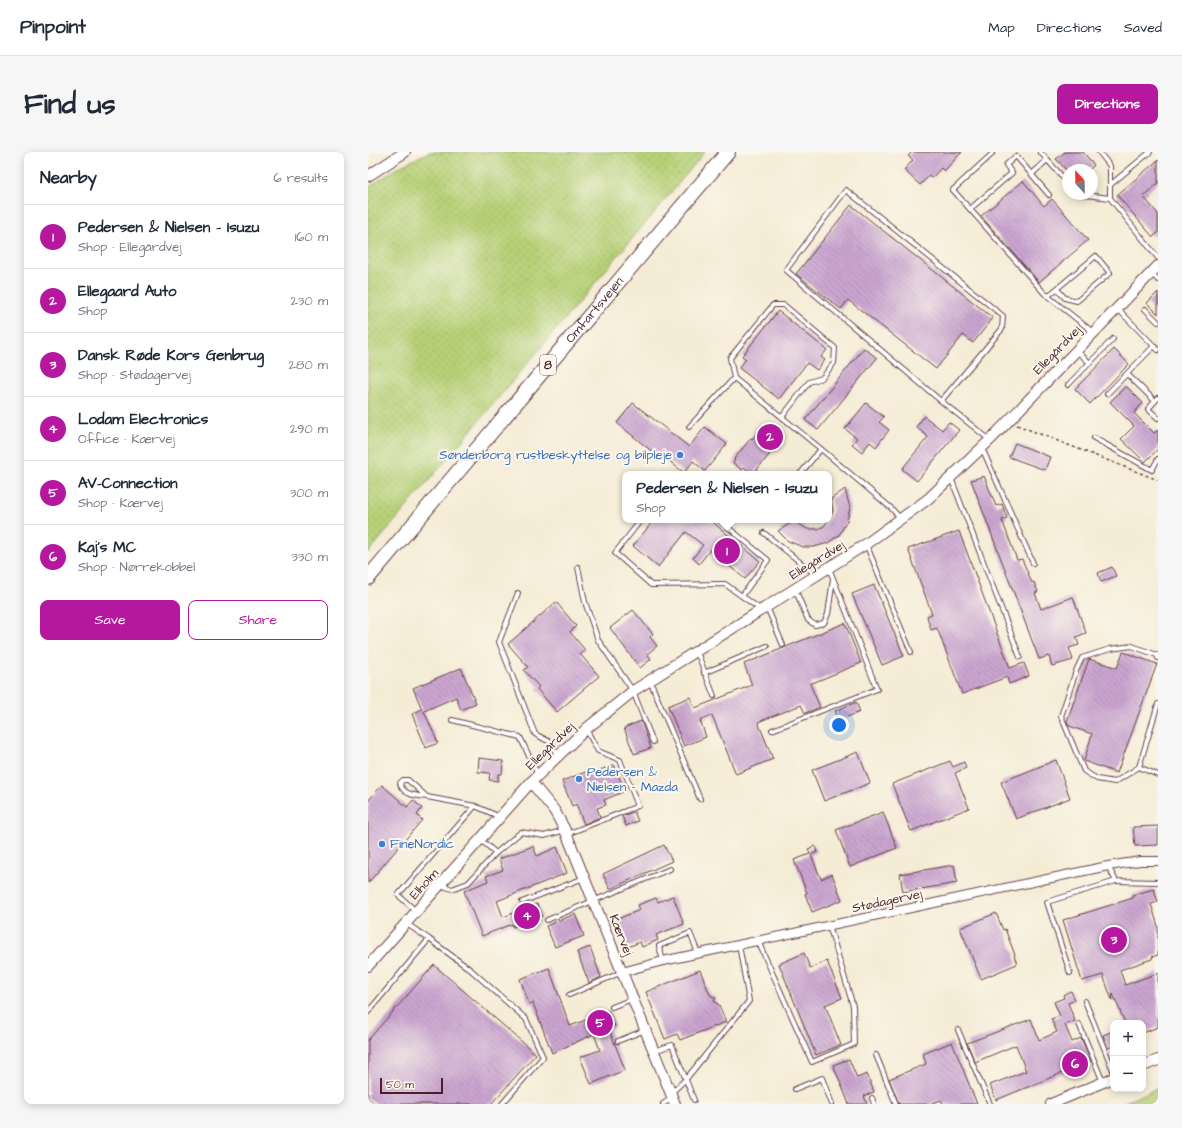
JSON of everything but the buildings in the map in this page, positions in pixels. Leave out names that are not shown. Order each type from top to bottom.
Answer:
[{"type":"highway","name":"Omfartsvejen","points":[[368,578],[728,152]]},
{"type":"street","points":[[368,176],[405,152]]},
{"type":"street","name":"Ellegårdvej","points":[[535,778],[557,755],[586,729],[633,691],[866,544],[928,499],[990,440],[1006,421],[1116,308],[1154,277],[1158,266]]},
{"type":"street","name":"Elholm","points":[[368,966],[535,778]]},
{"type":"street","name":"Kærvej","points":[[535,778],[566,832],[673,1098]]},
{"type":"street","name":"Stødagervej","points":[[622,972],[662,961],[739,944],[1108,866],[1140,861],[1158,861]]},
{"type":"street","points":[[1146,1065],[1158,1060]]},
{"type":"street","points":[[1051,1104],[1108,1080]]},
{"type":"lane","points":[[1040,152],[1062,176]]},
{"type":"lane","points":[[1099,152],[1110,166],[1110,198],[1158,258]]},
{"type":"lane","points":[[1110,185],[1150,152]]},
{"type":"lane","name":"Ellegårdvej","points":[[992,154],[953,190],[1048,296],[1093,332]]},
{"type":"lane","points":[[970,209],[1012,173],[1006,165],[1016,156],[1050,195]]},
{"type":"lane","points":[[1032,174],[1047,160]]},
{"type":"lane","points":[[941,401],[1002,329],[1003,316],[846,190],[786,270],[941,401],[990,440]]},
{"type":"lane","points":[[1098,196],[1110,198]]},
{"type":"lane","points":[[1048,296],[1096,256],[1110,273],[1077,301],[1065,298],[1057,289]]},
{"type":"lane","points":[[782,417],[809,382],[822,378],[834,363],[835,348],[784,305],[773,305],[730,358],[734,378],[891,508],[901,520]]},
{"type":"lane","points":[[1116,308],[1158,350]]},
{"type":"lane","points":[[1145,309],[1158,322]]},
{"type":"lane","points":[[1068,385],[1113,339]]},
{"type":"lane","points":[[1107,394],[1154,346]]},
{"type":"lane","points":[[1076,350],[1090,363]]},
{"type":"lane","points":[[1127,374],[1156,399],[1148,409],[1158,418]]},
{"type":"lane","points":[[689,427],[734,378]]},
{"type":"lane","points":[[1094,438],[1152,470],[1158,459]]},
{"type":"lane","points":[[982,447],[1033,563]]},
{"type":"lane","points":[[803,471],[821,449]]},
{"type":"lane","points":[[951,478],[1020,657]]},
{"type":"lane","points":[[638,523],[615,553],[652,585],[725,584],[742,596],[764,608],[783,645]]},
{"type":"lane","points":[[723,523],[768,560],[742,596]]},
{"type":"lane","points":[[764,533],[816,575]]},
{"type":"lane","points":[[866,544],[911,652]]},
{"type":"lane","points":[[578,567],[585,602],[598,640],[633,691],[653,742]]},
{"type":"lane","points":[[772,730],[877,689],[829,568]]},
{"type":"lane","points":[[795,588],[808,620],[815,625],[824,623],[828,614],[833,578]]},
{"type":"lane","points":[[518,593],[499,642],[535,734],[550,742],[557,755]]},
{"type":"lane","points":[[704,673],[767,646]]},
{"type":"lane","points":[[1158,658],[1157,655],[1132,646],[1110,649],[1082,658],[1076,670],[1061,716],[1084,771],[1097,779],[1115,782],[1139,767],[1158,704]]},
{"type":"lane","points":[[696,650],[714,696]]},
{"type":"lane","points":[[650,680],[700,799]]},
{"type":"lane","points":[[452,720],[520,737],[535,778]]},
{"type":"lane","points":[[440,885],[452,889],[468,883],[496,853],[521,832],[544,836],[566,832],[638,806],[620,760],[598,751],[586,729]]},
{"type":"lane","points":[[1139,767],[1158,775]]},
{"type":"lane","points":[[428,797],[408,780],[403,780],[400,783],[401,787],[408,793],[428,797],[475,806],[501,817]]},
{"type":"lane","points":[[416,912],[398,895],[475,806]]},
{"type":"lane","points":[[480,840],[496,853]]},
{"type":"lane","points":[[1108,866],[1116,881]]},
{"type":"lane","points":[[547,920],[594,902],[670,868]]},
{"type":"lane","points":[[522,902],[584,878]]},
{"type":"lane","points":[[1070,973],[1047,902],[1116,881],[1158,882]]},
{"type":"lane","points":[[406,923],[471,970],[526,1019],[543,1057],[502,1104]]},
{"type":"lane","points":[[758,940],[812,1062],[854,1044],[853,1006],[829,925]]},
{"type":"lane","points":[[662,961],[659,946],[690,933],[698,953]]},
{"type":"lane","points":[[368,1012],[429,939]]},
{"type":"lane","points":[[663,1104],[673,1098],[686,1079],[749,1001],[739,944]]},
{"type":"lane","points":[[569,995],[622,972]]},
{"type":"lane","points":[[612,1008],[633,998]]},
{"type":"lane","points":[[1085,1001],[1110,1063]]},
{"type":"lane","points":[[1079,1024],[1108,1080]]},
{"type":"lane","points":[[618,1041],[645,1030]]},
{"type":"lane","points":[[958,1030],[990,1104]]},
{"type":"lane","points":[[654,1051],[672,1045],[694,1100]]},
{"type":"lane","points":[[876,1055],[896,1104]]},
{"type":"lane","points":[[795,1089],[822,1078],[832,1104]]},
{"type":"lane","points":[[872,1098],[874,1104]]},
{"type":"path","points":[[1006,421],[1158,480]]},
{"type":"green space","points":[[429,152],[705,152],[368,553],[368,188],[397,168]]},
{"type":"green space","points":[[1158,1088],[1158,1104],[1120,1104]]},
{"type":"place","name":"Ellegaard Auto","points":[[770,437]]},
{"type":"place","name":"Sønderborg rustbeskyttelse og bilpleje","points":[[680,455]]},
{"type":"place","name":"Pedersen & Nielsen - Isuzu","points":[[727,551]]},
{"type":"place","name":"Pedersen & Nielsen - Mazda","points":[[579,779]]},
{"type":"place","name":"FineNordic","points":[[382,844]]},
{"type":"place","name":"Lodam Electronics","points":[[527,916]]},
{"type":"place","name":"Dansk Røde Kors Genbrug","points":[[1114,940]]},
{"type":"place","name":"AV-Connection","points":[[600,1023]]},
{"type":"place","name":"Kaj's MC","points":[[1075,1064]]}]
